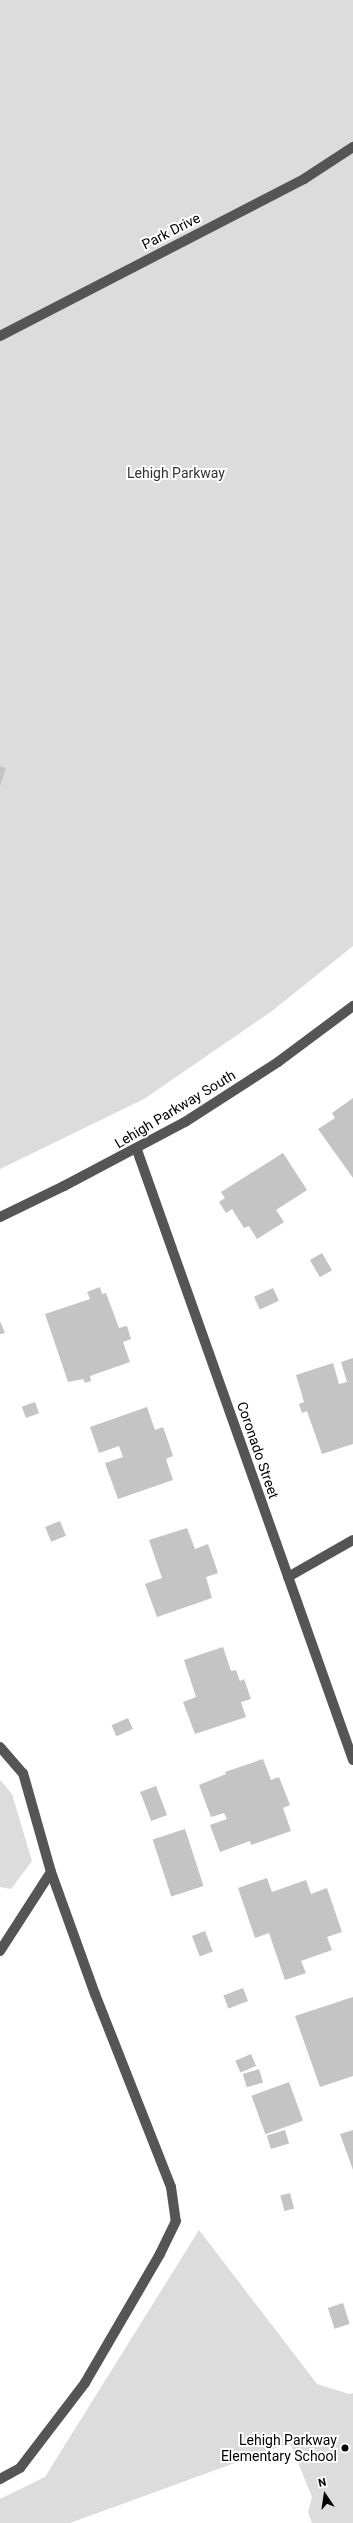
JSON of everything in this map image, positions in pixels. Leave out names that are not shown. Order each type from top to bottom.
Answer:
[{"type":"street","name":"Park Drive","points":[[0,336],[304,178],[353,147]]},
{"type":"street","name":"Lehigh Parkway South","points":[[0,1217],[137,1150],[185,1122],[278,1062],[353,1006]]},
{"type":"street","name":"Coronado Street","points":[[137,1150],[353,1760]]},
{"type":"street","points":[[288,1577],[353,1540]]},
{"type":"street","points":[[0,1747],[23,1773],[51,1872],[94,1994],[170,2187],[176,2221],[160,2254],[85,2383],[20,2468],[0,2479]]},
{"type":"street","points":[[0,1951],[51,1872]]},
{"type":"green space","name":"Lehigh Parkway","points":[[0,0],[353,0],[353,946],[272,1011],[144,1099],[0,1169]]},
{"type":"green space","points":[[0,1780],[12,1794],[32,1861],[11,1889],[0,1887]]},
{"type":"green space","points":[[199,2230],[317,2384],[349,2394],[353,2393],[353,2523],[312,2523],[308,2512],[312,2497],[290,2443],[70,2523],[0,2523],[0,2499],[45,2477]]},
{"type":"building","points":[[0,766],[6,768],[0,786]]},
{"type":"building","points":[[353,1098],[353,1178],[318,1129],[335,1118],[332,1113]]},
{"type":"building","points":[[283,1153],[307,1190],[276,1210],[284,1222],[257,1239],[249,1226],[244,1228],[232,1209],[226,1213],[219,1202],[225,1198],[221,1192]]},
{"type":"building","points":[[322,1253],[332,1270],[320,1277],[310,1260]]},
{"type":"building","points":[[100,1287],[102,1294],[106,1293],[119,1328],[127,1326],[131,1339],[123,1342],[130,1362],[90,1376],[91,1381],[85,1383],[83,1379],[68,1382],[45,1314],[90,1299],[87,1292]]},
{"type":"building","points":[[273,1288],[279,1301],[260,1310],[254,1297]]},
{"type":"building","points":[[0,1321],[5,1333],[0,1334]]},
{"type":"building","points":[[353,1358],[353,1444],[322,1454],[307,1411],[302,1413],[299,1404],[304,1402],[296,1375],[333,1363],[339,1384],[347,1382],[341,1362]]},
{"type":"building","points":[[35,1402],[39,1413],[26,1418],[22,1407]]},
{"type":"building","points":[[147,1407],[155,1430],[163,1427],[168,1441],[173,1456],[166,1459],[173,1480],[118,1499],[105,1463],[123,1457],[119,1446],[99,1453],[90,1427]]},
{"type":"building","points":[[60,1521],[66,1536],[51,1542],[45,1527]]},
{"type":"building","points":[[187,1528],[195,1549],[208,1544],[213,1558],[218,1573],[206,1577],[212,1598],[157,1617],[145,1584],[162,1578],[149,1540]]},
{"type":"building","points":[[223,1647],[231,1671],[236,1670],[240,1681],[244,1679],[251,1699],[241,1702],[246,1717],[195,1734],[183,1702],[196,1697],[184,1660]]},
{"type":"building","points":[[128,1718],[133,1729],[116,1736],[112,1725]]},
{"type":"building","points":[[263,1759],[271,1780],[279,1777],[290,1805],[283,1808],[291,1831],[251,1845],[250,1841],[220,1852],[210,1825],[227,1819],[224,1813],[211,1817],[199,1785],[226,1774],[225,1772]]},
{"type":"building","points":[[156,1786],[167,1815],[151,1821],[140,1792]]},
{"type":"building","points":[[185,1829],[204,1886],[171,1897],[153,1840]]},
{"type":"building","points":[[267,1878],[272,1892],[306,1880],[311,1894],[327,1888],[342,1932],[327,1937],[332,1950],[301,1961],[306,1973],[285,1980],[269,1933],[255,1938],[238,1888]]},
{"type":"building","points":[[205,1931],[213,1952],[200,1957],[192,1936]]},
{"type":"building","points":[[243,1988],[248,2001],[228,2009],[223,1996]]},
{"type":"building","points":[[353,1997],[353,2076],[320,2087],[295,2016]]},
{"type":"building","points":[[251,2054],[256,2066],[240,2073],[235,2061]]},
{"type":"building","points":[[259,2069],[263,2082],[247,2087],[243,2074]]},
{"type":"building","points":[[289,2082],[303,2121],[265,2134],[251,2096]]},
{"type":"building","points":[[285,2130],[289,2143],[271,2149],[267,2136]]},
{"type":"building","points":[[353,2130],[353,2170],[340,2134]]},
{"type":"building","points":[[290,2193],[294,2208],[284,2211],[280,2196]]},
{"type":"building","points":[[343,2303],[350,2324],[335,2329],[328,2308]]},
{"type":"place","name":"Lehigh Parkway Elementary School","points":[[345,2448]]}]
